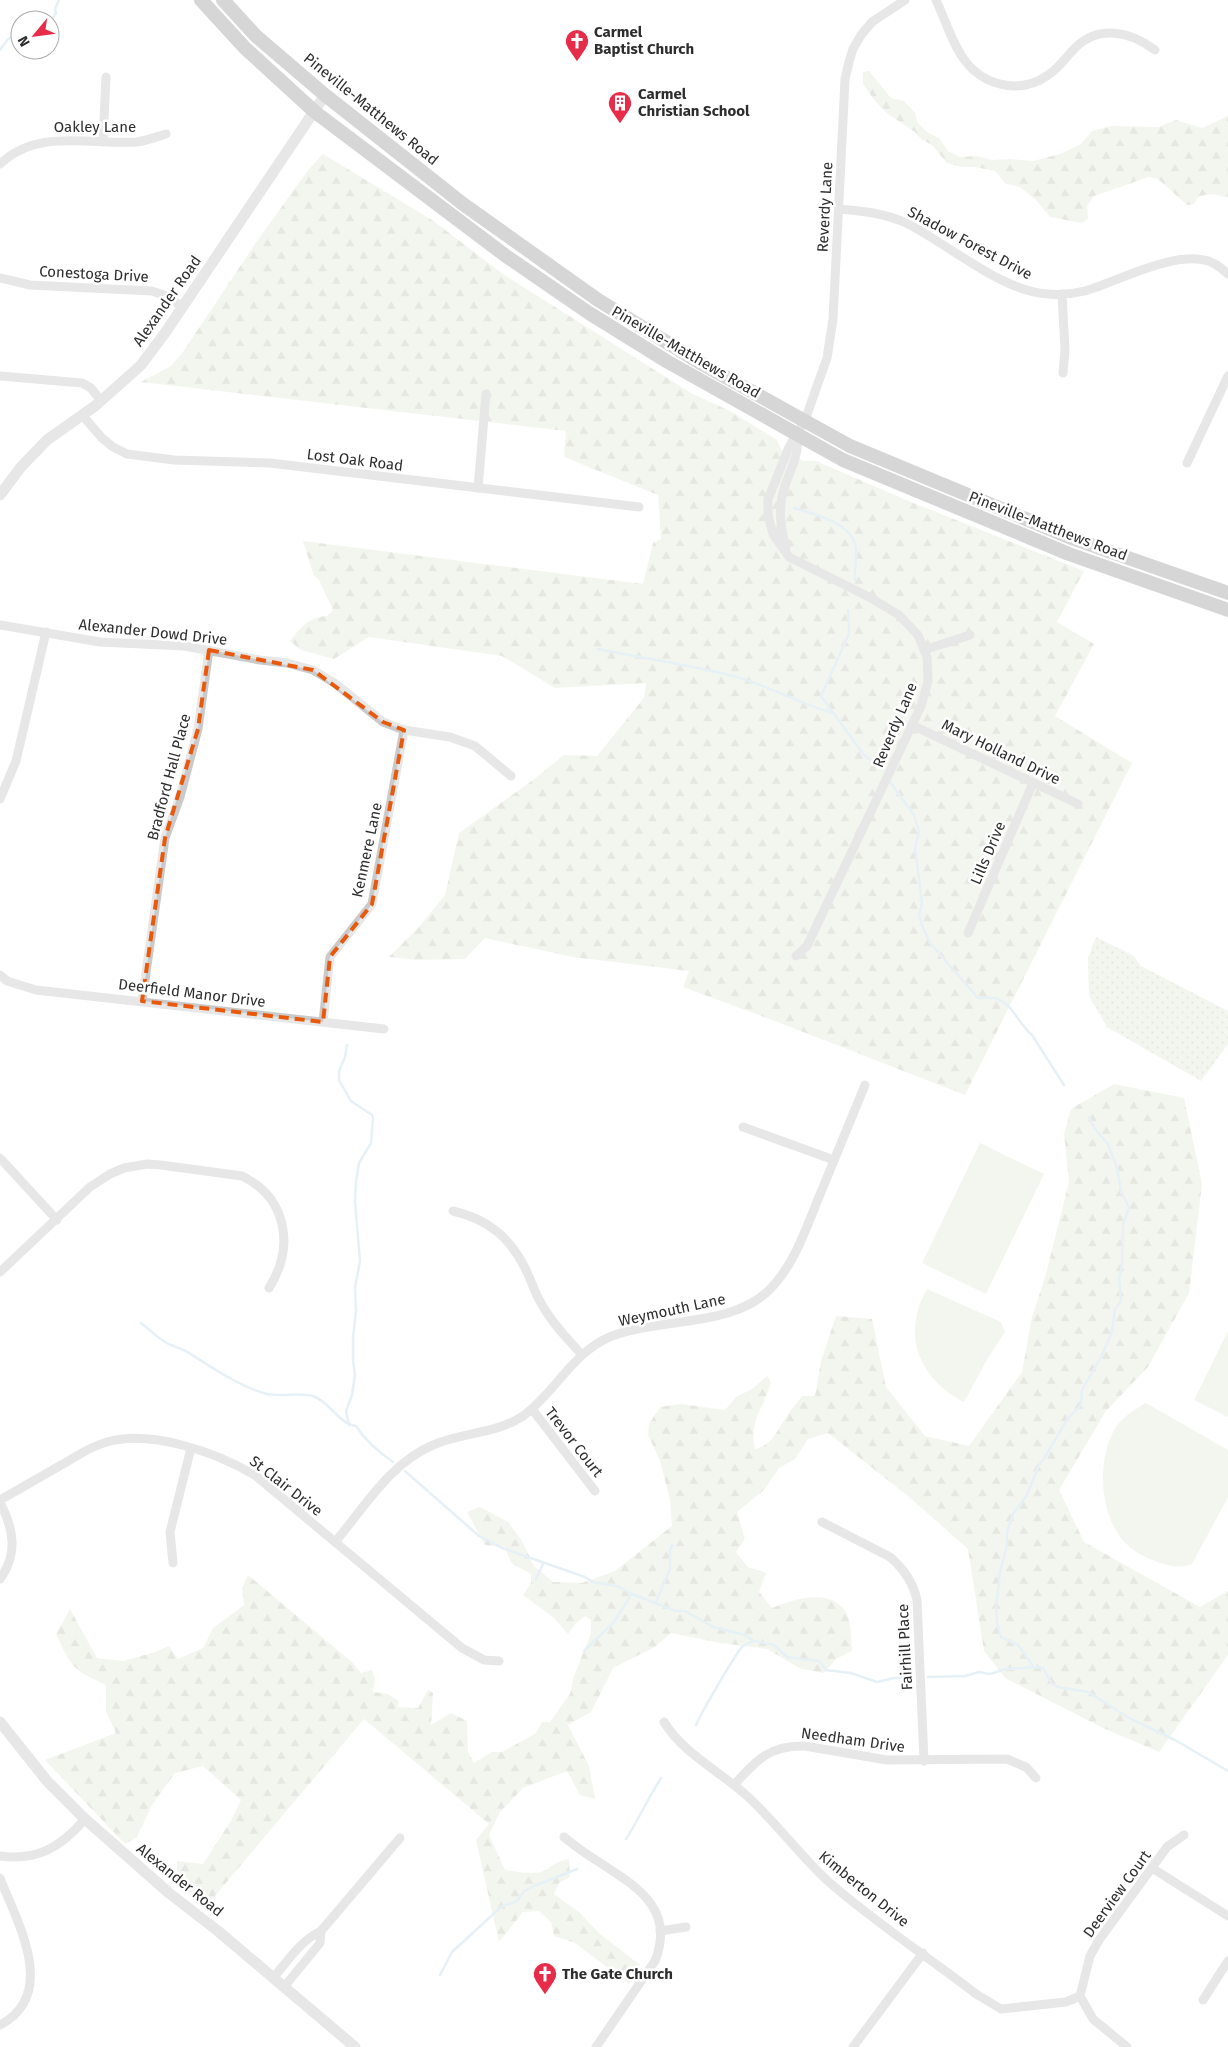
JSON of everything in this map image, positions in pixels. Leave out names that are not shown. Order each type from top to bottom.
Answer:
[{"type":"main road","name":"Pineville-Matthews Road","points":[[201,0],[245,48],[314,112],[506,256],[589,313],[719,392],[843,460],[1069,554],[1228,610]]},
{"type":"main road","name":"Pineville-Matthews Road","points":[[223,0],[256,36],[325,95],[463,204],[598,300],[702,364],[850,446],[1074,539],[1228,593]]},
{"type":"street","name":"Reverdy Lane","points":[[796,956],[807,946],[921,706],[928,681],[927,657],[918,635],[899,615],[869,597],[789,557],[773,534],[768,516],[768,499],[789,447],[805,420],[827,358],[833,319],[845,79],[851,55],[861,34],[872,22],[905,0]]},
{"type":"street","points":[[936,0],[966,63],[984,78],[1003,85],[1025,85],[1042,79],[1056,68],[1077,46],[1094,37],[1111,32],[1136,38],[1155,50]]},
{"type":"street","points":[[103,142],[106,77]]},
{"type":"street","name":"Alexander Road","points":[[0,495],[21,467],[37,450],[65,426],[101,401],[140,365],[183,306],[325,95]]},
{"type":"street","name":"Oakley Lane","points":[[0,164],[20,150],[40,142],[63,140],[137,142],[166,134]]},
{"type":"street","name":"Shadow Forest Drive","points":[[839,209],[883,214],[906,224],[987,272],[1024,290],[1046,294],[1084,291],[1174,259],[1196,258],[1212,262],[1228,274]]},
{"type":"street","name":"Conestoga Drive","points":[[0,278],[30,284],[152,291],[164,295],[183,306]]},
{"type":"street","points":[[1062,294],[1065,350],[1062,373]]},
{"type":"street","points":[[0,376],[82,383],[91,388],[101,401]]},
{"type":"street","points":[[1187,463],[1228,376]]},
{"type":"street","points":[[478,488],[486,394]]},
{"type":"street","name":"Lost Oak Road","points":[[82,415],[102,438],[113,447],[127,454],[174,460],[270,463],[639,507]]},
{"type":"street","name":"Reverdy Lane","points":[[789,557],[781,533],[781,508],[784,487],[798,450],[798,434]]},
{"type":"street","name":"Alexander Dowd Drive","points":[[0,625],[100,642],[184,646],[287,663],[314,670],[336,684],[383,722],[404,730],[450,737],[475,746],[511,776]]},
{"type":"street","points":[[0,799],[16,761],[46,632]]},
{"type":"street","points":[[924,650],[970,634]]},
{"type":"street","name":"Bradford Hall Place","points":[[142,1001],[165,838],[180,797],[198,729],[209,650]]},
{"type":"street","name":"Mary Holland Drive","points":[[912,725],[1078,804]]},
{"type":"street","name":"Kenmere Lane","points":[[323,1022],[330,957],[372,904],[404,730]]},
{"type":"street","name":"Lills Drive","points":[[968,933],[1033,783]]},
{"type":"street","name":"Deerfield Manor Drive","points":[[0,975],[7,981],[36,990],[384,1029]]},
{"type":"street","name":"Weymouth Lane","points":[[335,1542],[387,1479],[405,1461],[434,1444],[505,1425],[532,1409],[547,1395],[582,1354],[598,1342],[621,1333],[728,1313],[755,1302],[778,1280],[804,1234],[865,1085]]},
{"type":"street","points":[[743,1127],[834,1160]]},
{"type":"street","points":[[0,1158],[57,1220]]},
{"type":"street","points":[[0,1272],[90,1187],[102,1179],[132,1166],[161,1165],[242,1176],[253,1181],[267,1193],[275,1203],[282,1220],[284,1243],[280,1264],[269,1288]]},
{"type":"street","points":[[453,1211],[473,1216],[485,1222],[510,1244],[526,1269],[547,1314],[582,1354]]},
{"type":"street","name":"Trevor Court","points":[[532,1409],[595,1491]]},
{"type":"street","name":"St Clair Drive","points":[[0,1501],[84,1452],[107,1442],[139,1438],[190,1448],[222,1458],[256,1476],[462,1648],[484,1660],[499,1661]]},
{"type":"street","points":[[174,1563],[170,1532],[190,1448]]},
{"type":"street","points":[[0,1501],[8,1518],[13,1542],[10,1563],[0,1579]]},
{"type":"street","name":"Fairhill Place","points":[[822,1522],[890,1557],[899,1564],[911,1581],[917,1600],[924,1761]]},
{"type":"street","name":"Alexander Road","points":[[0,1722],[47,1781],[85,1819],[162,1887],[356,2047]]},
{"type":"street","name":"Kimberton Drive","points":[[664,1722],[675,1738],[686,1749],[734,1785],[830,1883],[976,1994],[1001,2009],[1066,2002],[1080,1996]]},
{"type":"street","name":"Needham Drive","points":[[734,1785],[755,1762],[766,1754],[778,1748],[792,1746],[805,1746],[877,1759],[924,1761],[1007,1759],[1026,1767],[1036,1778]]},
{"type":"street","points":[[0,1856],[20,1857],[48,1850],[69,1838],[85,1819]]},
{"type":"street","name":"Deerview Court","points":[[1080,1996],[1090,1956],[1167,1847],[1184,1835]]},
{"type":"street","points":[[564,1837],[644,1894],[658,1917],[660,1930],[659,1951],[655,1961],[596,2047]]},
{"type":"street","points":[[273,1978],[302,1944],[312,1935],[321,1931],[400,1838]]},
{"type":"street","points":[[1152,1868],[1228,1916]]},
{"type":"street","points":[[0,1878],[28,1952],[31,1969],[30,1982],[23,2003],[16,2012],[0,2025]]},
{"type":"street","points":[[660,1930],[686,1927]]},
{"type":"street","points":[[284,1987],[320,1943],[321,1931]]},
{"type":"street","points":[[853,2047],[923,1953]]},
{"type":"street","points":[[1203,2000],[1228,1961]]},
{"type":"street","points":[[1080,1996],[1093,2018],[1127,2047]]},
{"type":"highlighted area","points":[[209,650],[313,670],[383,722],[404,730],[372,904],[330,957],[323,1022],[142,1001],[165,838],[198,729]]},
{"type":"green space","points":[[869,71],[891,98],[904,101],[915,113],[918,123],[927,132],[939,138],[948,151],[960,157],[977,156],[992,160],[1033,161],[1060,154],[1081,144],[1092,131],[1111,126],[1158,127],[1176,120],[1202,128],[1228,116],[1228,198],[1214,194],[1199,196],[1194,204],[1187,205],[1158,179],[1149,177],[1094,196],[1087,206],[1088,219],[1082,223],[1050,217],[1036,200],[1020,187],[1006,184],[995,171],[947,163],[932,145],[888,114],[875,101],[863,84],[863,72]]},
{"type":"green space","points":[[323,154],[432,220],[503,274],[691,393],[730,411],[777,440],[781,450],[803,461],[816,461],[911,502],[1084,571],[1057,622],[1094,644],[1055,716],[1132,763],[965,1095],[683,987],[689,971],[573,957],[485,938],[465,959],[417,960],[389,957],[418,928],[445,895],[459,833],[533,780],[564,755],[597,756],[644,698],[646,683],[555,688],[502,656],[369,637],[334,659],[301,650],[290,641],[294,636],[310,621],[327,616],[333,610],[319,580],[314,576],[303,541],[643,584],[653,543],[661,539],[658,495],[564,457],[566,431],[141,382],[171,366],[183,352],[257,241],[309,169]]},
{"type":"green space","points":[[1096,937],[1134,956],[1141,966],[1228,1011],[1228,1044],[1201,1081],[1107,1027],[1089,996],[1088,958]]},
{"type":"green space","points":[[1114,1084],[1184,1098],[1202,1184],[1189,1293],[1148,1367],[1106,1411],[1059,1490],[1084,1542],[1200,1607],[1228,1591],[1228,1655],[1159,1752],[1101,1727],[1005,1678],[984,1651],[968,1549],[908,1496],[828,1433],[808,1439],[795,1459],[779,1468],[764,1490],[737,1512],[745,1539],[736,1552],[748,1567],[766,1573],[759,1592],[772,1608],[798,1599],[818,1597],[827,1598],[842,1607],[848,1616],[852,1651],[836,1659],[824,1673],[801,1669],[767,1649],[720,1643],[671,1633],[655,1647],[613,1668],[591,1712],[568,1725],[589,1766],[595,1799],[580,1795],[567,1771],[523,1788],[500,1812],[489,1835],[505,1870],[536,1873],[569,1859],[570,1877],[559,1883],[554,1894],[579,1912],[599,1933],[640,1965],[629,1984],[575,1943],[554,1936],[551,1922],[539,1911],[523,1912],[499,1942],[476,1840],[489,1824],[364,1719],[209,1903],[177,1886],[177,1861],[203,1864],[231,1821],[241,1800],[203,1766],[175,1773],[152,1805],[137,1837],[125,1844],[45,1760],[116,1733],[106,1712],[106,1685],[79,1671],[74,1666],[56,1634],[70,1609],[97,1658],[123,1661],[169,1646],[178,1659],[203,1648],[213,1628],[244,1605],[242,1588],[248,1575],[353,1663],[361,1673],[372,1670],[375,1679],[373,1692],[388,1694],[399,1701],[397,1707],[418,1708],[428,1690],[433,1693],[431,1725],[451,1713],[467,1721],[468,1752],[474,1763],[492,1752],[502,1752],[536,1733],[542,1722],[550,1722],[570,1694],[574,1676],[591,1633],[591,1620],[585,1616],[576,1623],[568,1634],[554,1618],[523,1595],[531,1583],[531,1574],[511,1563],[505,1547],[485,1545],[467,1512],[480,1507],[508,1522],[522,1541],[534,1566],[553,1582],[582,1583],[615,1571],[672,1526],[670,1500],[660,1461],[648,1435],[649,1424],[660,1407],[680,1404],[725,1410],[736,1397],[752,1389],[767,1376],[771,1382],[755,1422],[753,1439],[755,1449],[761,1447],[770,1441],[802,1396],[815,1396],[821,1361],[836,1316],[872,1319],[886,1387],[925,1436],[969,1446],[1022,1372],[1032,1317],[1046,1274],[1069,1182],[1064,1134],[1071,1109]]},
{"type":"green space","points":[[980,1143],[1044,1174],[986,1294],[922,1263]]},
{"type":"green space","points":[[927,1289],[1001,1322],[1005,1332],[988,1358],[964,1402],[948,1392],[936,1381],[926,1368],[919,1354],[915,1339],[915,1323],[919,1306]]},
{"type":"green space","points":[[1228,1331],[1228,1417],[1194,1400]]},
{"type":"green space","points":[[1146,1403],[1228,1450],[1228,1497],[1192,1564],[1187,1566],[1178,1567],[1164,1564],[1134,1550],[1120,1537],[1112,1523],[1107,1507],[1103,1473],[1109,1441],[1122,1420]]},
{"type":"waterway","points":[[55,10],[59,0]]},
{"type":"waterway","points":[[0,50],[10,38]]},
{"type":"waterway","points":[[794,508],[832,521],[848,532],[854,540],[856,549],[855,580]]},
{"type":"waterway","points":[[848,610],[849,634],[821,696],[864,755],[883,770]]},
{"type":"waterway","points":[[598,649],[733,676],[759,684],[808,705],[833,713]]},
{"type":"waterway","points":[[890,782],[914,815],[919,831],[915,848],[922,903],[919,915],[930,943],[978,998],[996,998],[1008,1006],[1032,1035],[1064,1085]]},
{"type":"waterway","points":[[347,1045],[345,1057],[339,1071],[339,1080],[351,1101],[372,1115],[373,1118],[371,1143],[359,1163],[356,1181],[355,1202],[360,1261],[355,1288],[356,1311],[353,1337],[355,1375],[352,1395],[346,1411],[349,1425]]},
{"type":"waterway","points":[[1034,1667],[1018,1645],[1001,1637],[997,1623],[996,1608],[1000,1572],[1007,1545],[1007,1532],[1013,1514],[1027,1495],[1039,1465],[1068,1418],[1081,1405],[1082,1390],[1101,1357],[1112,1332],[1115,1309],[1121,1301],[1119,1278],[1122,1265],[1123,1225],[1129,1207],[1121,1192],[1117,1168],[1108,1144],[1095,1129],[1089,1117]]},
{"type":"waterway","points":[[141,1323],[165,1342],[186,1351],[247,1387],[267,1394],[307,1395],[319,1399],[344,1421],[356,1426],[373,1446],[393,1462]]},
{"type":"waterway","points":[[405,1471],[479,1536],[502,1548],[585,1577],[593,1582],[617,1586],[632,1594],[676,1611],[685,1611],[713,1627],[745,1635],[754,1641],[774,1645],[787,1657],[819,1661],[826,1670],[851,1673],[877,1682],[894,1678],[913,1677]]},
{"type":"waterway","points":[[656,1602],[670,1569],[672,1545]]},
{"type":"waterway","points":[[536,1579],[543,1564]]},
{"type":"waterway","points":[[584,1651],[613,1623],[632,1594]]},
{"type":"waterway","points":[[696,1725],[739,1650],[754,1641]]},
{"type":"waterway","points":[[928,1677],[965,1676],[979,1672],[990,1674],[1006,1669],[1043,1668],[1052,1684],[1058,1687],[1088,1692],[1129,1718],[1175,1740],[1228,1771]]},
{"type":"waterway","points":[[626,1839],[661,1778]]},
{"type":"waterway","points":[[440,1975],[452,1952],[501,1907],[517,1901],[524,1891],[577,1869]]},
{"type":"place","name":"Carmel Baptist Church","points":[[577,62]]},
{"type":"place","name":"Carmel Christian School","points":[[620,124]]},
{"type":"place","name":"The Gate Church","points":[[545,1995]]}]
